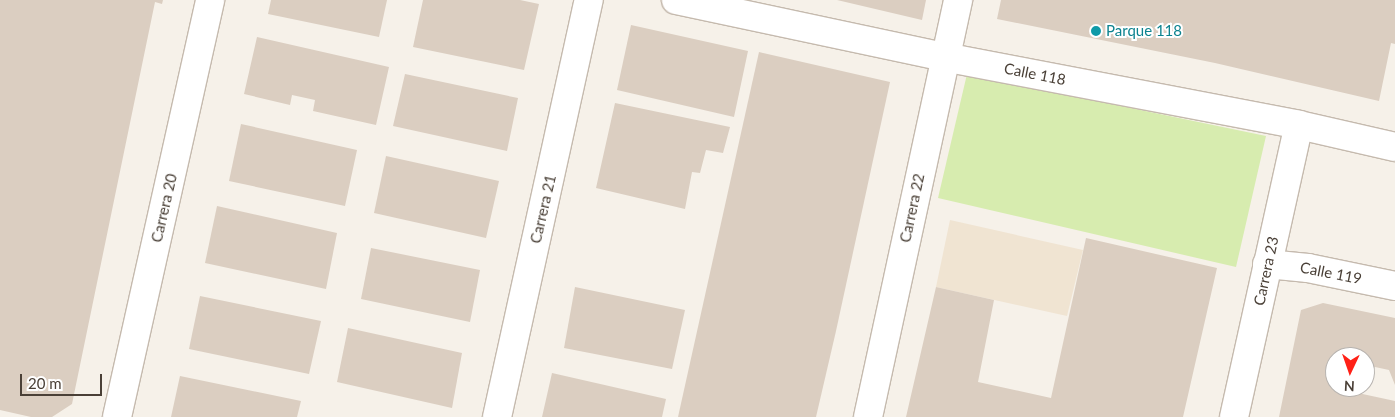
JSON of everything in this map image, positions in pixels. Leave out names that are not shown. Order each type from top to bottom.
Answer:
[{"type":"street","name":"Carrera 20","points":[[117,417],[210,0]]},
{"type":"street","name":"Carrera 21","points":[[497,417],[589,0]]},
{"type":"street","name":"Calle 118","points":[[676,0],[944,57],[1299,125],[1395,147]]},
{"type":"street","name":"Carrera 22","points":[[868,417],[944,57],[958,0]]},
{"type":"street","name":"Carrera 23","points":[[1234,417],[1299,125]]},
{"type":"street","name":"Calle 119","points":[[1267,264],[1308,268],[1395,286]]},
{"type":"shaded area","points":[[950,220],[1083,250],[1067,316],[936,287]]},
{"type":"green space","points":[[967,74],[1266,136],[1236,267],[938,198]]},
{"type":"building","points":[[0,0],[163,0],[162,4],[155,2],[72,404],[52,417],[31,417],[0,410]]},
{"type":"building","points":[[271,0],[387,0],[379,37],[268,14]]},
{"type":"building","points":[[423,0],[520,0],[539,4],[524,70],[413,47]]},
{"type":"building","points":[[837,0],[926,0],[922,20]]},
{"type":"building","points":[[1001,0],[1395,0],[1395,44],[1391,43],[1379,101],[1215,63],[997,19]]},
{"type":"building","points":[[631,25],[748,51],[734,117],[617,90]]},
{"type":"building","points":[[257,37],[389,67],[376,125],[313,111],[315,100],[292,95],[290,105],[244,94]]},
{"type":"building","points":[[759,52],[890,82],[836,331],[816,417],[678,417]]},
{"type":"building","points":[[405,74],[518,98],[507,151],[393,126]]},
{"type":"building","points":[[615,103],[730,127],[723,153],[706,150],[700,173],[692,172],[685,209],[596,188]]},
{"type":"building","points":[[241,124],[357,150],[345,206],[229,181]]},
{"type":"building","points":[[386,156],[499,181],[486,238],[374,213]]},
{"type":"building","points":[[217,206],[337,233],[326,289],[205,263]]},
{"type":"building","points":[[1086,238],[1217,268],[1183,417],[906,417],[936,287],[994,300],[978,382],[1051,398]]},
{"type":"building","points":[[371,248],[480,270],[470,322],[361,299]]},
{"type":"building","points":[[575,287],[685,310],[672,369],[564,348]]},
{"type":"building","points":[[200,296],[321,321],[309,374],[189,349]]},
{"type":"building","points":[[1323,303],[1395,318],[1395,385],[1389,370],[1375,367],[1375,347],[1325,347],[1325,397],[1375,397],[1395,401],[1395,417],[1279,417],[1301,310]]},
{"type":"building","points":[[348,328],[462,353],[452,408],[337,382]]},
{"type":"building","points":[[552,373],[666,399],[662,417],[542,417]]},
{"type":"building","points":[[180,376],[301,401],[297,417],[171,417]]},
{"type":"place","name":"Parque 118","points":[[1096,31]]}]
